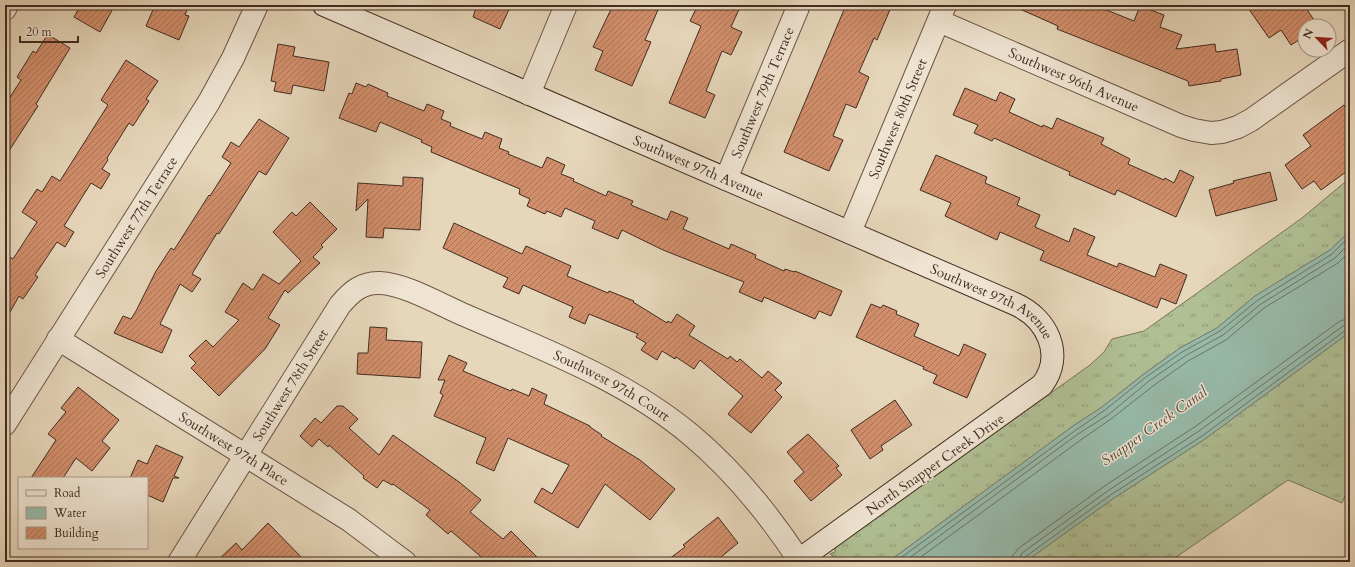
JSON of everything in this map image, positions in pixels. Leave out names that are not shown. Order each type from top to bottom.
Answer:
[{"type":"street","points":[[5,9],[8,5]]},
{"type":"street","name":"Southwest 77th Terrace","points":[[5,424],[209,102],[233,58],[257,5]]},
{"type":"street","points":[[529,94],[566,5]]},
{"type":"street","name":"Southwest 79th Terrace","points":[[726,179],[799,5]]},
{"type":"street","name":"Southwest 97th Avenue","points":[[328,6],[1028,310],[1038,319],[1046,331],[1052,351]]},
{"type":"street","name":"Southwest 96th Avenue","points":[[942,13],[1181,126],[1211,133],[1230,130],[1251,120],[1350,50]]},
{"type":"street","name":"Southwest 80th Street","points":[[850,232],[942,13]]},
{"type":"street","name":"Southwest 78th Street","points":[[179,562],[340,305],[354,290],[375,283]]},
{"type":"street","name":"Southwest 97th Court","points":[[375,283],[394,286],[417,294],[571,362],[621,388],[663,414],[690,434],[730,471],[764,509],[798,561]]},
{"type":"street","name":"Southwest 97th Place","points":[[58,339],[349,520],[406,562]]},
{"type":"street","name":"North Snapper Creek Drive","points":[[798,561],[1035,392],[1042,386],[1050,373],[1052,351]]},
{"type":"green space","points":[[1350,178],[1350,231],[1330,250],[1255,296],[1217,328],[1180,348],[1102,407],[1073,426],[888,562],[836,562],[836,559],[830,554],[835,552],[835,547],[1090,365],[1104,352],[1112,339],[1144,331],[1302,218]]},
{"type":"green space","points":[[1350,332],[1350,485],[1342,503],[1288,480],[1169,562],[1025,562],[1114,498],[1205,439]]},
{"type":"water","name":"Snapper Creek Canal","points":[[1350,231],[1350,332],[1205,439],[1114,498],[1025,562],[888,562],[1073,426],[1102,407],[1180,348],[1217,328],[1255,296],[1330,250]]},
{"type":"building","points":[[81,5],[115,5],[100,32],[74,17]]},
{"type":"building","points":[[155,5],[189,5],[185,15],[189,16],[179,40],[146,26]]},
{"type":"building","points":[[477,5],[511,5],[500,29],[473,17]]},
{"type":"building","points":[[613,5],[660,5],[645,40],[651,42],[632,86],[595,70],[603,51],[593,47]]},
{"type":"building","points":[[698,5],[741,5],[731,27],[742,32],[731,55],[722,51],[706,91],[715,95],[705,118],[669,103],[701,26],[690,21]]},
{"type":"building","points":[[846,5],[892,5],[877,40],[874,38],[859,72],[869,77],[856,108],[846,104],[833,136],[843,140],[829,171],[784,152]]},
{"type":"building","points":[[1011,5],[1094,5],[1134,21],[1140,6],[1164,15],[1160,27],[1182,35],[1176,49],[1215,44],[1216,52],[1237,49],[1241,75],[1221,79],[1221,81],[1189,86],[1188,81],[1057,29],[1058,26]]},
{"type":"building","points":[[1246,5],[1304,5],[1313,18],[1297,18],[1297,41],[1291,45],[1281,30],[1269,38]]},
{"type":"building","points":[[46,37],[52,37],[70,48],[36,104],[38,106],[5,157],[5,105],[21,80],[17,77],[33,51],[36,53]]},
{"type":"building","points":[[278,44],[295,47],[293,56],[329,62],[324,91],[293,85],[291,94],[274,91],[276,82],[271,81]]},
{"type":"building","points":[[126,60],[158,81],[146,99],[149,101],[133,126],[129,123],[107,158],[108,160],[102,169],[110,174],[101,189],[91,183],[64,226],[74,232],[65,247],[57,242],[35,275],[38,277],[23,299],[19,296],[5,321],[5,254],[13,259],[37,222],[22,212],[37,189],[42,192],[52,176],[60,181],[108,105],[101,100]]},
{"type":"building","points":[[356,83],[366,87],[368,84],[388,93],[387,96],[424,111],[427,104],[444,111],[441,119],[451,123],[450,126],[482,139],[485,132],[502,139],[499,148],[509,152],[508,154],[542,168],[547,157],[565,165],[561,174],[574,179],[573,181],[606,196],[608,191],[633,201],[631,205],[667,220],[671,211],[688,218],[683,229],[729,249],[731,244],[756,255],[755,258],[784,271],[785,269],[795,271],[842,291],[831,316],[819,311],[815,319],[764,297],[762,302],[739,292],[744,282],[663,250],[622,230],[618,239],[592,228],[595,221],[565,208],[561,217],[547,211],[545,214],[527,206],[530,199],[519,194],[520,189],[431,152],[432,147],[421,142],[422,140],[380,122],[376,132],[339,118],[349,93],[352,94]]},
{"type":"building","points":[[965,88],[996,101],[1000,92],[1015,99],[1009,112],[1042,127],[1043,125],[1052,129],[1057,118],[1104,138],[1101,144],[1130,159],[1128,164],[1164,180],[1165,178],[1174,183],[1180,170],[1194,177],[1176,217],[1117,190],[1115,195],[1069,175],[1070,172],[994,138],[992,141],[974,133],[978,125],[953,115]]},
{"type":"building","points":[[1344,105],[1350,114],[1350,169],[1321,190],[1314,181],[1302,189],[1285,165],[1311,146],[1303,135]]},
{"type":"building","points":[[259,119],[289,138],[266,175],[259,171],[219,234],[217,233],[192,274],[201,279],[192,292],[180,284],[160,324],[172,330],[162,353],[114,333],[123,316],[131,319],[156,271],[171,248],[174,250],[231,163],[222,157],[231,142],[239,147]]},
{"type":"building","points":[[936,155],[987,177],[985,183],[1020,198],[1017,205],[1040,215],[1035,227],[1069,242],[1074,228],[1095,237],[1087,255],[1117,267],[1119,263],[1155,277],[1160,264],[1187,275],[1176,304],[1161,298],[1157,308],[1040,260],[1044,251],[1000,232],[997,240],[945,216],[951,203],[920,190]]},
{"type":"building","points":[[1270,172],[1277,200],[1216,216],[1209,190],[1234,183],[1233,181]]},
{"type":"building","points":[[403,177],[423,178],[420,230],[384,228],[383,238],[366,237],[368,199],[356,211],[358,183],[403,186]]},
{"type":"building","points":[[310,202],[337,229],[321,245],[323,247],[313,257],[320,263],[288,293],[285,290],[268,318],[280,325],[265,349],[219,396],[191,368],[196,363],[189,356],[206,340],[213,347],[239,320],[225,312],[243,283],[253,290],[263,274],[279,284],[301,261],[273,232],[292,212],[296,216]]},
{"type":"building","points":[[454,223],[522,254],[526,246],[571,266],[567,276],[608,293],[609,291],[634,301],[633,302],[667,323],[668,321],[671,323],[677,314],[695,326],[689,335],[728,359],[730,356],[737,362],[740,359],[762,378],[768,371],[782,383],[775,390],[782,397],[751,433],[728,414],[743,396],[700,360],[694,369],[676,357],[675,359],[662,351],[657,360],[641,350],[646,343],[636,337],[638,334],[589,314],[585,324],[569,317],[573,307],[523,285],[519,294],[503,287],[508,278],[443,248]]},
{"type":"building","points":[[871,304],[881,308],[883,305],[897,311],[896,314],[919,324],[914,336],[959,356],[964,344],[986,354],[967,398],[933,383],[937,375],[923,369],[924,367],[856,337]]},
{"type":"building","points":[[370,327],[387,328],[386,340],[422,342],[420,378],[357,374],[358,353],[368,353]]},
{"type":"building","points":[[449,355],[467,363],[463,371],[511,391],[512,389],[529,396],[532,388],[547,395],[544,404],[590,426],[602,435],[601,436],[640,460],[675,489],[650,520],[605,484],[578,528],[534,502],[542,488],[552,494],[569,465],[508,438],[494,471],[476,463],[486,438],[434,416],[443,395],[440,393],[445,380],[438,380]]},
{"type":"building","points":[[78,387],[119,420],[102,441],[110,448],[92,471],[76,458],[64,477],[32,477],[56,440],[48,434],[66,412],[61,408]]},
{"type":"building","points":[[895,400],[912,425],[881,446],[883,450],[870,459],[851,430]]},
{"type":"building","points":[[337,406],[343,406],[358,419],[349,428],[379,455],[393,435],[459,482],[481,500],[470,512],[503,539],[511,531],[542,562],[487,562],[451,531],[448,534],[426,515],[430,510],[393,484],[392,485],[383,480],[377,488],[363,478],[364,476],[329,445],[328,447],[319,439],[312,447],[300,436],[315,418],[321,423]]},
{"type":"building","points":[[808,434],[839,466],[836,468],[842,475],[811,501],[794,481],[804,472],[787,452]]},
{"type":"building","points":[[156,445],[183,457],[174,476],[179,478],[173,478],[163,502],[148,495],[148,477],[130,477],[138,460],[147,464]]},
{"type":"building","points":[[718,517],[738,543],[715,562],[665,562],[685,547],[683,545]]},
{"type":"building","points":[[268,523],[306,562],[216,562],[236,543],[242,550]]}]
